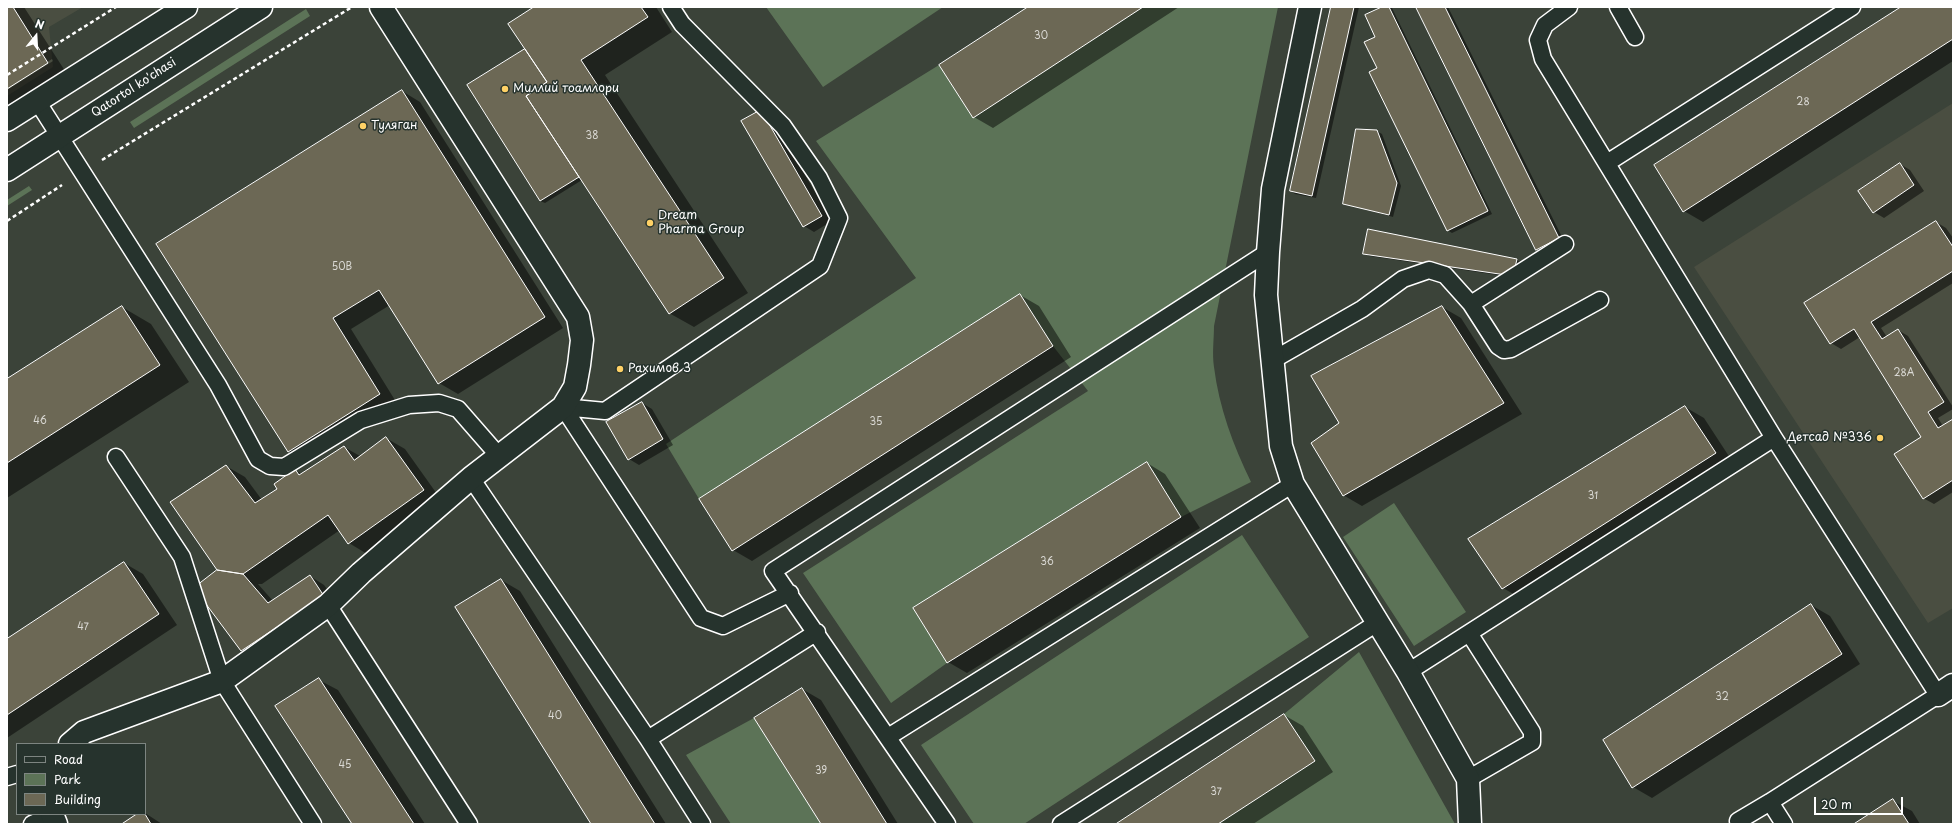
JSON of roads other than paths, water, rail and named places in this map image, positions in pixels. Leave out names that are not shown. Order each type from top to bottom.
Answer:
[{"type":"street","points":[[7,120],[186,7]]},
{"type":"street","name":"Qatortol ko'chasi","points":[[7,170],[261,7]]},
{"type":"street","points":[[71,743],[84,732],[222,681],[328,605],[361,573],[471,478],[563,407],[575,387],[582,340],[578,317],[381,7]]},
{"type":"street","points":[[1310,7],[1274,189],[1268,252],[1266,295],[1280,446],[1293,484],[1408,672],[1468,779],[1470,824]]},
{"type":"lane","points":[[563,407],[605,411],[820,266],[839,218],[819,178],[783,126],[682,24],[671,7]]},
{"type":"lane","points":[[1569,7],[1545,25],[1538,40],[1543,59],[1774,438],[1945,690],[1738,821],[1739,824]]},
{"type":"lane","points":[[1618,7],[1635,37]]},
{"type":"lane","points":[[1607,163],[1852,7]]},
{"type":"lane","points":[[37,101],[218,385],[258,459],[270,466],[284,467],[361,420],[409,405],[439,403],[458,410],[499,456]]},
{"type":"lane","points":[[1471,304],[1565,244]]},
{"type":"lane","points":[[947,824],[774,571],[1268,252]]},
{"type":"lane","points":[[1272,360],[1362,309],[1403,279],[1429,270],[1445,275],[1471,304],[1498,346],[1504,350],[1511,349],[1600,300]]},
{"type":"lane","points":[[563,407],[701,618],[723,626],[790,593]]},
{"type":"lane","points":[[1408,672],[1774,438]]},
{"type":"lane","points":[[116,457],[182,557],[222,681],[313,824]]},
{"type":"lane","points":[[471,478],[648,739],[702,824]]},
{"type":"lane","points":[[888,737],[1293,484]]},
{"type":"lane","points":[[328,605],[469,824]]},
{"type":"lane","points":[[1061,824],[1377,623]]},
{"type":"lane","points":[[648,739],[816,632]]},
{"type":"lane","points":[[1468,779],[1532,742],[1533,738],[1532,732],[1469,633]]},
{"type":"lane","points":[[1770,802],[1784,824]]},
{"type":"lane","points":[[32,824],[53,818]]},
{"type":"place","name":"Миллий тоамлори","points":[[505,89]]},
{"type":"place","name":"Туляган","points":[[363,126]]},
{"type":"place","name":"Dream Pharma Group","points":[[650,223]]},
{"type":"place","name":"Рахимов 3","points":[[620,369]]},
{"type":"place","name":"Детсад №336","points":[[1880,438]]}]
